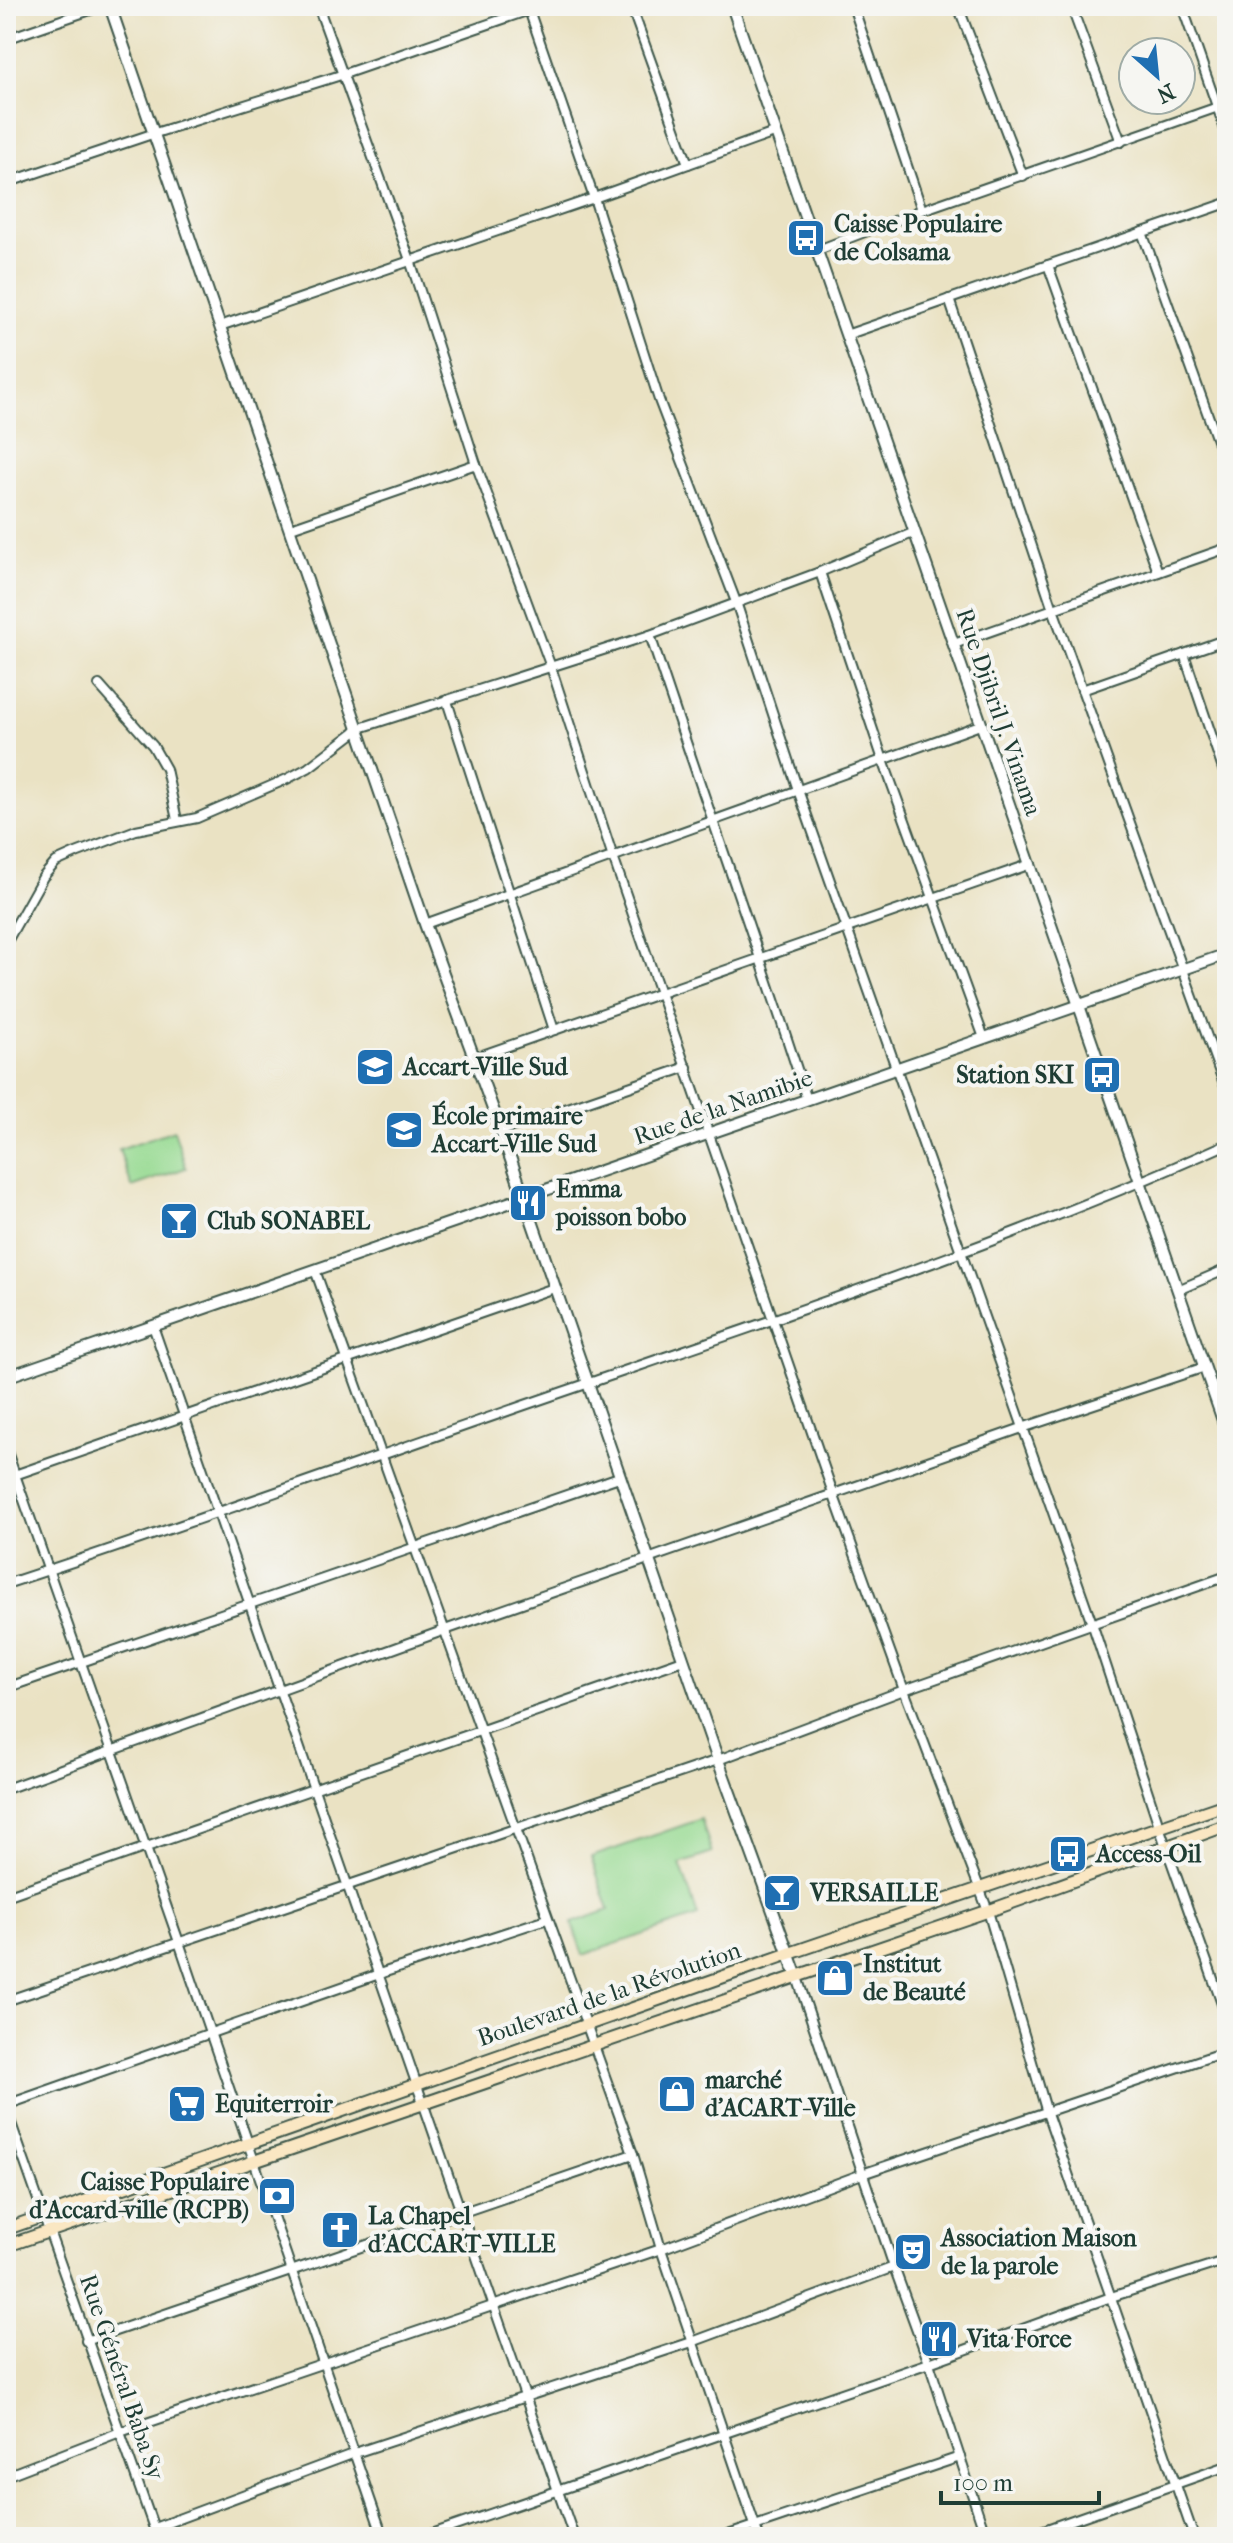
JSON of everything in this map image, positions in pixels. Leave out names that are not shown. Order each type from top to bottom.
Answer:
[{"type":"main road","name":"Boulevard de la Révolution","points":[[6,2229],[788,1954],[1227,1804]]},
{"type":"main road","name":"Boulevard de la Révolution","points":[[6,2246],[797,1977],[1227,1825]]},
{"type":"street","points":[[6,39],[102,6]]},
{"type":"street","points":[[110,6],[425,924],[501,1131],[648,1560],[797,1977],[986,2537]]},
{"type":"street","points":[[318,6],[410,260],[476,464],[551,667],[613,857],[834,1496],[988,1911],[1047,2113],[1194,2537]]},
{"type":"street","points":[[6,183],[341,75],[541,6]]},
{"type":"street","points":[[631,6],[688,164]]},
{"type":"street","name":"Rue Djibril J. Vinama","points":[[732,6],[1227,1432]]},
{"type":"street","points":[[853,6],[922,210]]},
{"type":"street","points":[[958,6],[1023,176]]},
{"type":"street","points":[[1071,6],[1121,142]]},
{"type":"street","points":[[1182,6],[1227,135]]},
{"type":"street","points":[[529,10],[659,400],[736,602],[798,790],[1092,1623],[1159,1827],[1227,2018]]},
{"type":"street","points":[[818,250],[922,210],[1218,107]]},
{"type":"street","points":[[220,326],[777,132]]},
{"type":"street","points":[[846,335],[1227,203]]},
{"type":"street","points":[[1142,232],[1227,468]]},
{"type":"street","points":[[1048,265],[1158,572]]},
{"type":"street","points":[[949,299],[1053,609],[1227,1092]]},
{"type":"street","points":[[291,528],[476,464]]},
{"type":"street","points":[[6,943],[43,877],[56,862],[136,830],[197,818],[298,774],[360,728],[650,635],[820,572],[915,532]]},
{"type":"street","points":[[954,644],[1227,548]]},
{"type":"street","points":[[820,572],[883,760],[984,1038]]},
{"type":"street","points":[[650,635],[711,821],[762,958],[807,1100]]},
{"type":"street","points":[[1082,690],[1227,639]]},
{"type":"street","points":[[1184,654],[1227,781]]},
{"type":"street","points":[[99,685],[153,746],[166,769],[177,820]]},
{"type":"street","points":[[447,701],[554,1030]]},
{"type":"street","points":[[425,924],[980,725]]},
{"type":"street","points":[[474,1058],[1031,864]]},
{"type":"street","name":"Rue de la Namibie","points":[[6,1377],[1227,954]]},
{"type":"street","points":[[501,1131],[687,1067]]},
{"type":"street","points":[[6,1584],[773,1321],[1141,1183],[1227,1144]]},
{"type":"street","points":[[1178,1290],[1227,1269]]},
{"type":"street","points":[[315,1270],[633,2154],[661,2249],[759,2537]]},
{"type":"street","points":[[10,1476],[554,1288]]},
{"type":"street","points":[[153,1326],[350,1885],[574,2537]]},
{"type":"street","points":[[6,1789],[445,1630],[1205,1367]]},
{"type":"street","points":[[6,1449],[10,1476],[146,1847],[383,2537]]},
{"type":"street","points":[[6,1688],[619,1477]]},
{"type":"street","points":[[6,2001],[718,1760],[904,1690],[1227,1576]]},
{"type":"street","points":[[6,1896],[683,1660]]},
{"type":"street","points":[[6,2107],[379,1974],[547,1919]]},
{"type":"street","points":[[6,2476],[120,2432],[661,2249],[862,2174],[1227,2051]]},
{"type":"street","name":"Rue Général Baba Sy","points":[[6,2107],[155,2532]]},
{"type":"street","points":[[86,2341],[633,2154]]},
{"type":"street","points":[[423,2537],[1111,2297],[1227,2260]]},
{"type":"street","points":[[155,2532],[355,2453],[692,2342],[894,2267]]},
{"type":"street","points":[[722,2537],[960,2457]]},
{"type":"street","points":[[1024,2537],[1227,2466]]},
{"type":"street","points":[[6,2527],[9,2537]]},
{"type":"green space","points":[[174,1130],[186,1168],[132,1187],[119,1149]]},
{"type":"green space","points":[[701,1819],[712,1853],[680,1864],[698,1916],[583,1955],[572,1923],[609,1910],[591,1857]]},
{"type":"place","name":"Caisse Populaire de Colsama","points":[[806,238]]},
{"type":"place","name":"Accart-Ville Sud","points":[[375,1067]]},
{"type":"place","name":"Station SKI","points":[[1102,1075]]},
{"type":"place","name":"École primaire Accart-Ville Sud","points":[[404,1130]]},
{"type":"place","name":"Emma poisson bobo","points":[[528,1203]]},
{"type":"place","name":"Club SONABEL","points":[[179,1221]]},
{"type":"place","name":"Access-Oil","points":[[1068,1854]]},
{"type":"place","name":"VERSAILLE","points":[[782,1893]]},
{"type":"place","name":"Institut de Beauté","points":[[835,1978]]},
{"type":"place","name":"marché d'ACART-Ville","points":[[677,2094]]},
{"type":"place","name":"Equiterroir","points":[[187,2104]]},
{"type":"place","name":"Caisse Populaire d'Accard-ville (RCPB)","points":[[277,2196]]},
{"type":"place","name":"La Chapel d'ACCART-VILLE","points":[[340,2230]]},
{"type":"place","name":"Association Maison de la parole","points":[[913,2252]]},
{"type":"place","name":"Vita Force","points":[[939,2339]]}]
